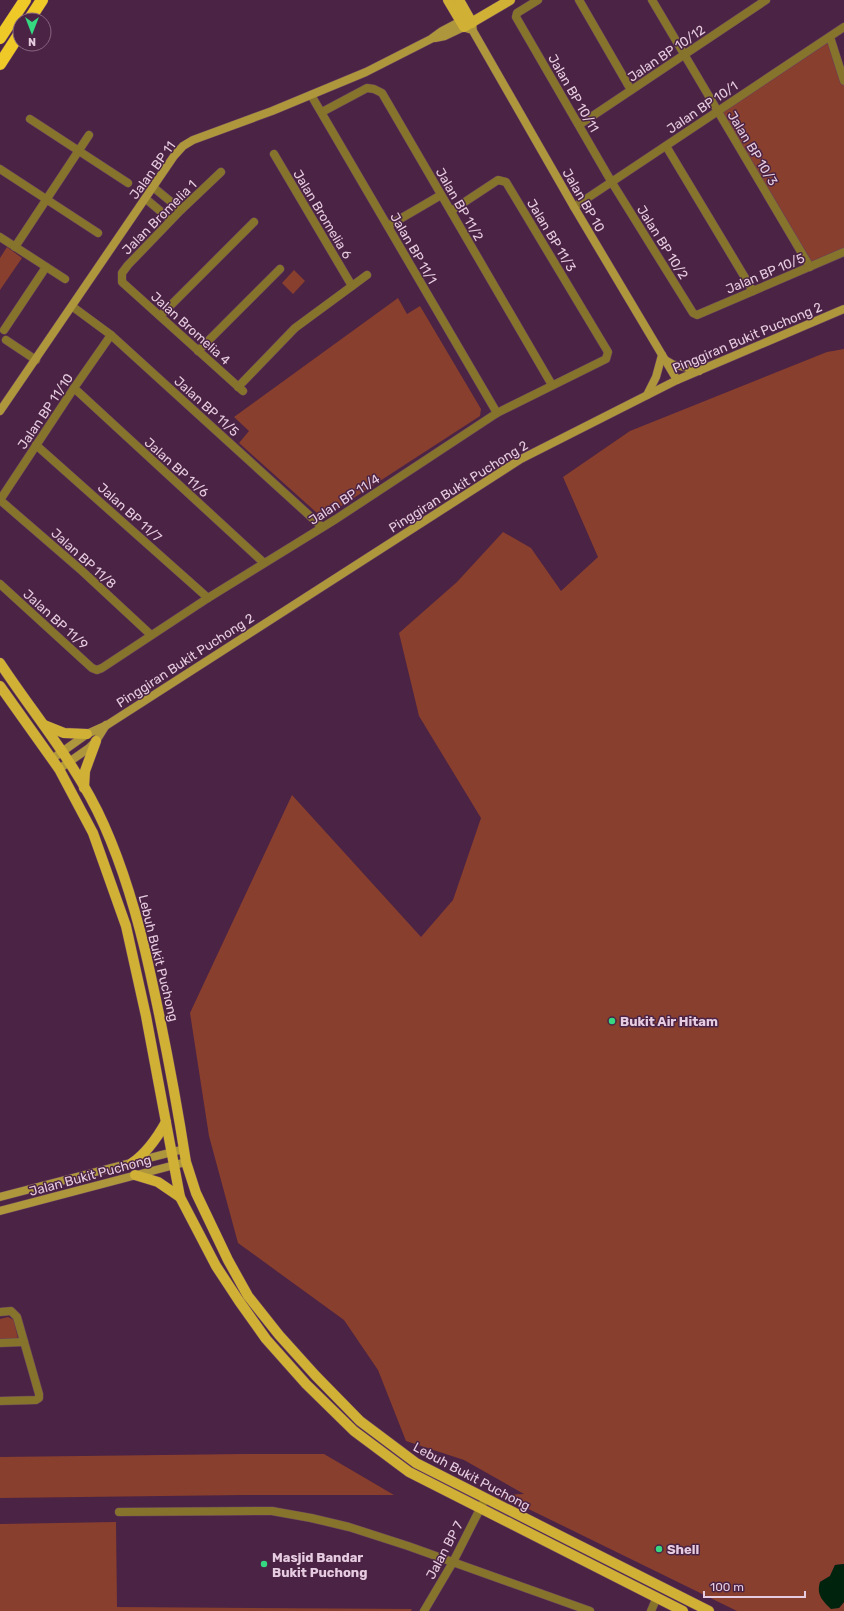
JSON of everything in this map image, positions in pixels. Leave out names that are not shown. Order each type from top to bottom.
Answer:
[{"type":"highway","points":[[0,38],[25,0]]},
{"type":"highway","points":[[34,12],[42,0]]},
{"type":"highway","points":[[0,64],[12,46]]},
{"type":"main road","points":[[448,0],[468,24]]},
{"type":"main road","points":[[459,0],[468,24]]},
{"type":"main road","points":[[468,24],[497,0]]},
{"type":"main road","points":[[468,24],[510,0]]},
{"type":"main road","name":"Lebuh Bukit Puchong","points":[[0,663],[69,762],[105,826],[138,920],[169,1060],[186,1162],[192,1182],[228,1260],[248,1296],[279,1335],[315,1375],[360,1421],[416,1463],[482,1503],[683,1611]]},
{"type":"main road","name":"Lebuh Bukit Puchong","points":[[0,686],[59,769],[93,833],[126,926],[146,1016],[166,1122],[170,1153],[180,1198],[216,1266],[266,1339],[296,1373],[354,1431],[409,1472],[482,1503],[633,1573],[709,1611]]},
{"type":"main road","points":[[44,725],[64,733],[87,734]]},
{"type":"main road","points":[[84,788],[85,771],[96,741]]},
{"type":"main road","points":[[132,1163],[147,1150],[166,1122]]},
{"type":"main road","points":[[135,1175],[158,1182],[180,1198]]},
{"type":"main road","points":[[239,1301],[248,1296]]},
{"type":"main road","points":[[633,1573],[651,1588],[657,1597],[667,1595],[683,1598]]},
{"type":"street","name":"Jalan BP 10/11","points":[[538,0],[517,13],[516,17],[612,181]]},
{"type":"street","points":[[579,0],[631,90]]},
{"type":"street","name":"Jalan BP 10/3","points":[[652,0],[810,267]]},
{"type":"street","name":"Jalan BP 10/12","points":[[579,125],[766,0]]},
{"type":"street","name":"Jalan BP 11","points":[[0,411],[73,307],[174,156],[183,146],[193,140],[272,111],[366,72],[431,39],[445,36],[468,24]]},
{"type":"street","name":"Jalan BP 10","points":[[468,24],[574,207],[677,380]]},
{"type":"street","name":"Jalan BP 10/1","points":[[574,207],[844,27]]},
{"type":"street","points":[[830,37],[844,81]]},
{"type":"street","name":"Jalan BP 11/2","points":[[322,112],[367,88],[374,88],[382,93],[552,385]]},
{"type":"street","name":"Jalan BP 11/1","points":[[312,95],[496,413]]},
{"type":"street","points":[[30,119],[128,183]]},
{"type":"street","points":[[15,247],[89,135]]},
{"type":"street","points":[[666,146],[753,290]]},
{"type":"street","name":"Jalan Bromelia 6","points":[[274,154],[352,286]]},
{"type":"street","points":[[0,169],[98,233]]},
{"type":"street","name":"Jalan Bromelia 1","points":[[122,282],[122,273],[128,265],[181,210],[221,172]]},
{"type":"street","name":"Jalan BP 11/3","points":[[450,211],[498,180],[506,182],[608,352],[608,356]]},
{"type":"street","name":"Jalan BP 10/2","points":[[612,181],[695,315]]},
{"type":"street","points":[[153,187],[181,210]]},
{"type":"street","points":[[388,226],[441,195]]},
{"type":"street","points":[[146,199],[171,220]]},
{"type":"street","points":[[160,316],[254,222]]},
{"type":"street","points":[[0,237],[65,279]]},
{"type":"street","name":"Jalan BP 10/5","points":[[695,315],[844,252]]},
{"type":"street","points":[[36,360],[3,341],[7,335],[2,330],[46,267]]},
{"type":"street","points":[[198,351],[280,269]]},
{"type":"street","points":[[352,286],[367,275]]},
{"type":"street","name":"Jalan Bromelia 4","points":[[122,282],[240,389],[295,328],[352,286]]},
{"type":"street","name":"Jalan BP 11/5","points":[[73,307],[111,335],[322,527]]},
{"type":"street","name":"Pinggiran Bukit Puchong 2","points":[[52,759],[87,734],[107,725],[521,459],[677,380],[844,309]]},
{"type":"street","name":"Jalan BP 11/10","points":[[0,500],[36,444],[111,335]]},
{"type":"street","name":"Jalan BP 11/4","points":[[97,670],[264,562],[322,527],[496,413],[606,359],[608,356]]},
{"type":"street","points":[[647,395],[658,372],[663,357],[672,364],[699,371]]},
{"type":"street","name":"Jalan BP 11/6","points":[[74,388],[264,562]]},
{"type":"street","name":"Jalan BP 11/7","points":[[36,444],[208,598]]},
{"type":"street","name":"Jalan BP 11/8","points":[[0,500],[81,570],[151,635]]},
{"type":"street","name":"Jalan BP 11/9","points":[[0,584],[92,668],[97,670]]},
{"type":"street","name":"Pinggiran Bukit Puchong 2","points":[[59,769],[96,741],[107,725]]},
{"type":"street","name":"Jalan Bukit Puchong","points":[[0,1197],[184,1149]]},
{"type":"street","name":"Jalan Bukit Puchong","points":[[0,1211],[186,1162]]},
{"type":"street","points":[[0,1312],[8,1310],[15,1313],[39,1394],[39,1398],[36,1400],[0,1401]]},
{"type":"street","points":[[0,1343],[24,1342]]},
{"type":"street","name":"Jalan BP 7","points":[[424,1611],[452,1562],[482,1503]]},
{"type":"street","points":[[119,1512],[272,1511],[311,1518],[349,1527],[590,1611]]},
{"type":"street","points":[[650,1611],[657,1597]]},
{"type":"shaded area","points":[[830,37],[844,82],[844,252],[810,267],[718,111]]},
{"type":"shaded area","points":[[7,247],[22,258],[0,290],[0,258]]},
{"type":"shaded area","points":[[294,270],[305,281],[293,294],[282,283]]},
{"type":"shaded area","points":[[398,298],[407,314],[420,306],[481,409],[480,416],[329,514],[317,513],[239,443],[249,431],[234,417]]},
{"type":"shaded area","points":[[844,349],[844,1564],[835,1565],[830,1576],[820,1582],[839,1608],[844,1602],[844,1611],[737,1611],[500,1495],[524,1494],[464,1460],[406,1441],[378,1370],[344,1320],[238,1243],[209,1136],[190,1013],[292,795],[421,937],[453,900],[481,818],[419,716],[399,633],[457,582],[503,532],[531,548],[561,591],[598,557],[563,477],[630,431],[827,352]]},
{"type":"shaded area","points":[[8,1317],[14,1320],[18,1339],[0,1340],[0,1319]]},
{"type":"shaded area","points":[[324,1454],[394,1495],[0,1498],[0,1457]]},
{"type":"shaded area","points":[[116,1522],[117,1607],[412,1609],[411,1611],[0,1611],[0,1524]]},
{"type":"shaded area","points":[[844,1564],[844,1602],[839,1608],[831,1609],[821,1597],[819,1591],[820,1582],[830,1576],[835,1565]]},
{"type":"place","name":"Bukit Air Hitam","points":[[612,1021]]},
{"type":"place","name":"Shell","points":[[659,1549]]},
{"type":"place","name":"Masjid Bandar Bukit Puchong","points":[[264,1564]]}]
